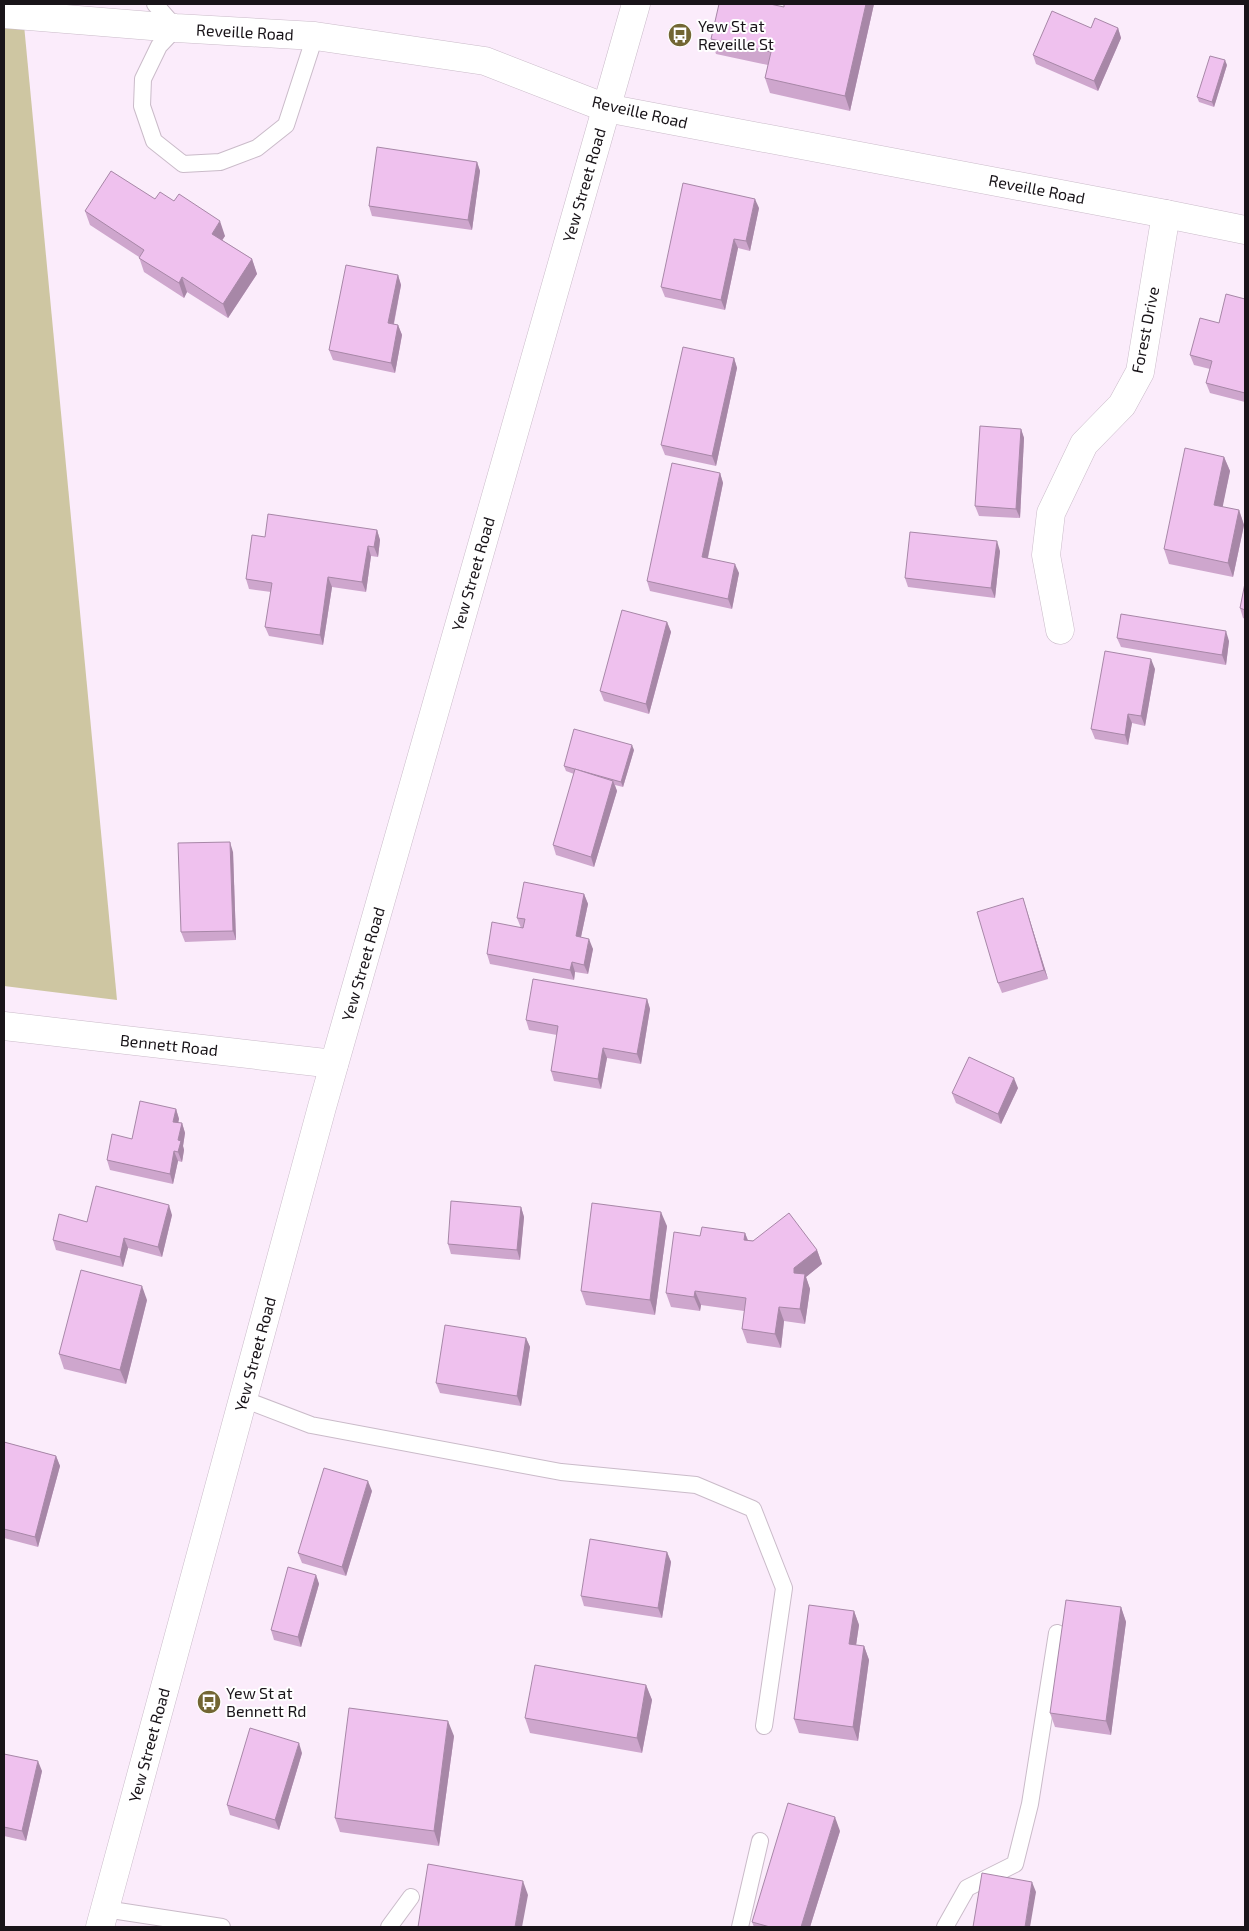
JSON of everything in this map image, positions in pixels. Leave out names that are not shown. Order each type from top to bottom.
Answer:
[{"type":"street","name":"Yew Street Road","points":[[103,1918],[334,1064],[636,4]]},
{"type":"street","name":"Reveille Road","points":[[4,14],[176,28],[315,36],[485,62],[606,108],[1245,230]]},
{"type":"street","name":"Forest Drive","points":[[1060,630],[1046,555],[1051,513],[1084,444],[1122,405],[1140,372],[1166,214]]},
{"type":"street","name":"Bennett Road","points":[[4,1026],[334,1064]]},
{"type":"lane","points":[[155,4],[176,28],[159,46],[142,79],[142,106],[154,141],[183,164],[220,162],[257,148],[286,125],[315,36]]},
{"type":"lane","points":[[243,1399],[311,1424],[561,1472],[696,1485],[753,1509],[784,1588],[764,1726]]},
{"type":"lane","points":[[945,1927],[966,1888],[1015,1864],[1030,1804],[1057,1633]]},
{"type":"lane","points":[[740,1927],[760,1841]]},
{"type":"lane","points":[[389,1927],[411,1897]]},
{"type":"lane","points":[[103,1918],[222,1927]]},
{"type":"shaded area","points":[[4,4],[22,4],[117,1000],[4,986]]},
{"type":"building","points":[[719,4],[770,4],[784,7],[784,4],[866,4],[845,96],[765,78],[771,52],[711,39]]},
{"type":"building","points":[[1052,11],[1091,28],[1095,18],[1118,28],[1094,81],[1033,55]]},
{"type":"building","points":[[1210,56],[1225,60],[1212,102],[1197,97]]},
{"type":"building","points":[[377,147],[477,162],[468,220],[369,206]]},
{"type":"building","points":[[111,171],[155,199],[160,192],[174,201],[179,194],[220,221],[212,234],[252,259],[223,304],[182,277],[179,283],[139,258],[144,250],[85,211]]},
{"type":"building","points":[[683,183],[755,199],[746,241],[734,239],[721,300],[661,287]]},
{"type":"building","points":[[346,265],[398,275],[388,323],[398,325],[391,363],[329,350]]},
{"type":"building","points":[[1226,294],[1245,299],[1245,393],[1206,383],[1212,361],[1190,355],[1200,318],[1219,323]]},
{"type":"building","points":[[683,347],[734,358],[712,456],[661,445]]},
{"type":"building","points":[[980,426],[1021,429],[1016,509],[975,506]]},
{"type":"building","points":[[1185,448],[1224,457],[1214,505],[1239,510],[1228,563],[1164,549]]},
{"type":"building","points":[[672,463],[720,473],[702,557],[735,564],[728,599],[647,581]]},
{"type":"building","points":[[268,514],[377,530],[374,547],[368,546],[362,582],[328,577],[320,635],[265,627],[272,583],[246,579],[252,535],[265,537]]},
{"type":"building","points":[[910,532],[997,541],[991,588],[905,578]]},
{"type":"building","points":[[1245,583],[1245,610],[1240,608]]},
{"type":"building","points":[[622,610],[667,622],[646,704],[600,691]]},
{"type":"building","points":[[1121,614],[1226,631],[1222,655],[1117,638]]},
{"type":"building","points":[[1105,651],[1151,659],[1141,716],[1128,714],[1125,735],[1091,729]]},
{"type":"building","points":[[574,729],[632,745],[621,782],[564,766]]},
{"type":"building","points":[[575,769],[613,781],[591,857],[553,845]]},
{"type":"building","points":[[230,842],[233,931],[181,932],[178,843]]},
{"type":"building","points":[[524,882],[584,894],[576,936],[589,939],[584,965],[572,962],[570,970],[487,954],[492,922],[523,928],[525,919],[517,918]]},
{"type":"building","points":[[1023,898],[1044,970],[998,983],[977,912]]},
{"type":"building","points":[[533,979],[647,999],[637,1054],[603,1048],[598,1079],[551,1071],[558,1026],[526,1020]]},
{"type":"building","points":[[969,1057],[1014,1078],[998,1114],[952,1093]]},
{"type":"building","points":[[140,1101],[176,1109],[173,1122],[182,1123],[178,1140],[181,1141],[178,1152],[174,1151],[170,1174],[107,1160],[112,1134],[132,1139]]},
{"type":"building","points":[[96,1186],[169,1205],[158,1247],[124,1238],[120,1257],[53,1240],[59,1214],[87,1222]]},
{"type":"building","points":[[451,1201],[521,1207],[517,1250],[448,1244]]},
{"type":"building","points":[[592,1203],[661,1212],[650,1300],[581,1291]]},
{"type":"building","points":[[789,1213],[817,1250],[794,1268],[794,1273],[805,1274],[800,1309],[779,1307],[775,1334],[742,1329],[746,1298],[695,1291],[694,1297],[666,1293],[674,1232],[700,1236],[702,1227],[745,1233],[744,1240],[753,1241]]},
{"type":"building","points":[[81,1270],[142,1286],[120,1370],[59,1354]]},
{"type":"building","points":[[445,1325],[526,1338],[517,1396],[436,1383]]},
{"type":"building","points":[[4,1442],[56,1456],[35,1537],[4,1529]]},
{"type":"building","points":[[324,1468],[368,1481],[342,1567],[298,1553]]},
{"type":"building","points":[[590,1539],[667,1552],[658,1608],[581,1596]]},
{"type":"building","points":[[288,1567],[316,1575],[298,1637],[271,1630]]},
{"type":"building","points":[[1066,1600],[1121,1607],[1106,1721],[1050,1713]]},
{"type":"building","points":[[809,1605],[854,1611],[849,1644],[864,1646],[853,1727],[794,1719]]},
{"type":"building","points":[[535,1665],[646,1685],[637,1738],[525,1718]]},
{"type":"building","points":[[349,1708],[448,1721],[434,1831],[335,1818]]},
{"type":"building","points":[[250,1728],[299,1743],[275,1820],[227,1805]]},
{"type":"building","points":[[4,1754],[38,1761],[22,1831],[4,1827]]},
{"type":"building","points":[[788,1803],[835,1817],[801,1927],[770,1927],[752,1922]]},
{"type":"building","points":[[428,1864],[523,1881],[515,1927],[418,1927]]},
{"type":"building","points":[[982,1873],[1032,1882],[1025,1927],[973,1927]]},
{"type":"place","name":"Yew St at Reveille St","points":[[680,35]]},
{"type":"place","name":"Yew St at Bennett Rd","points":[[209,1702]]}]
